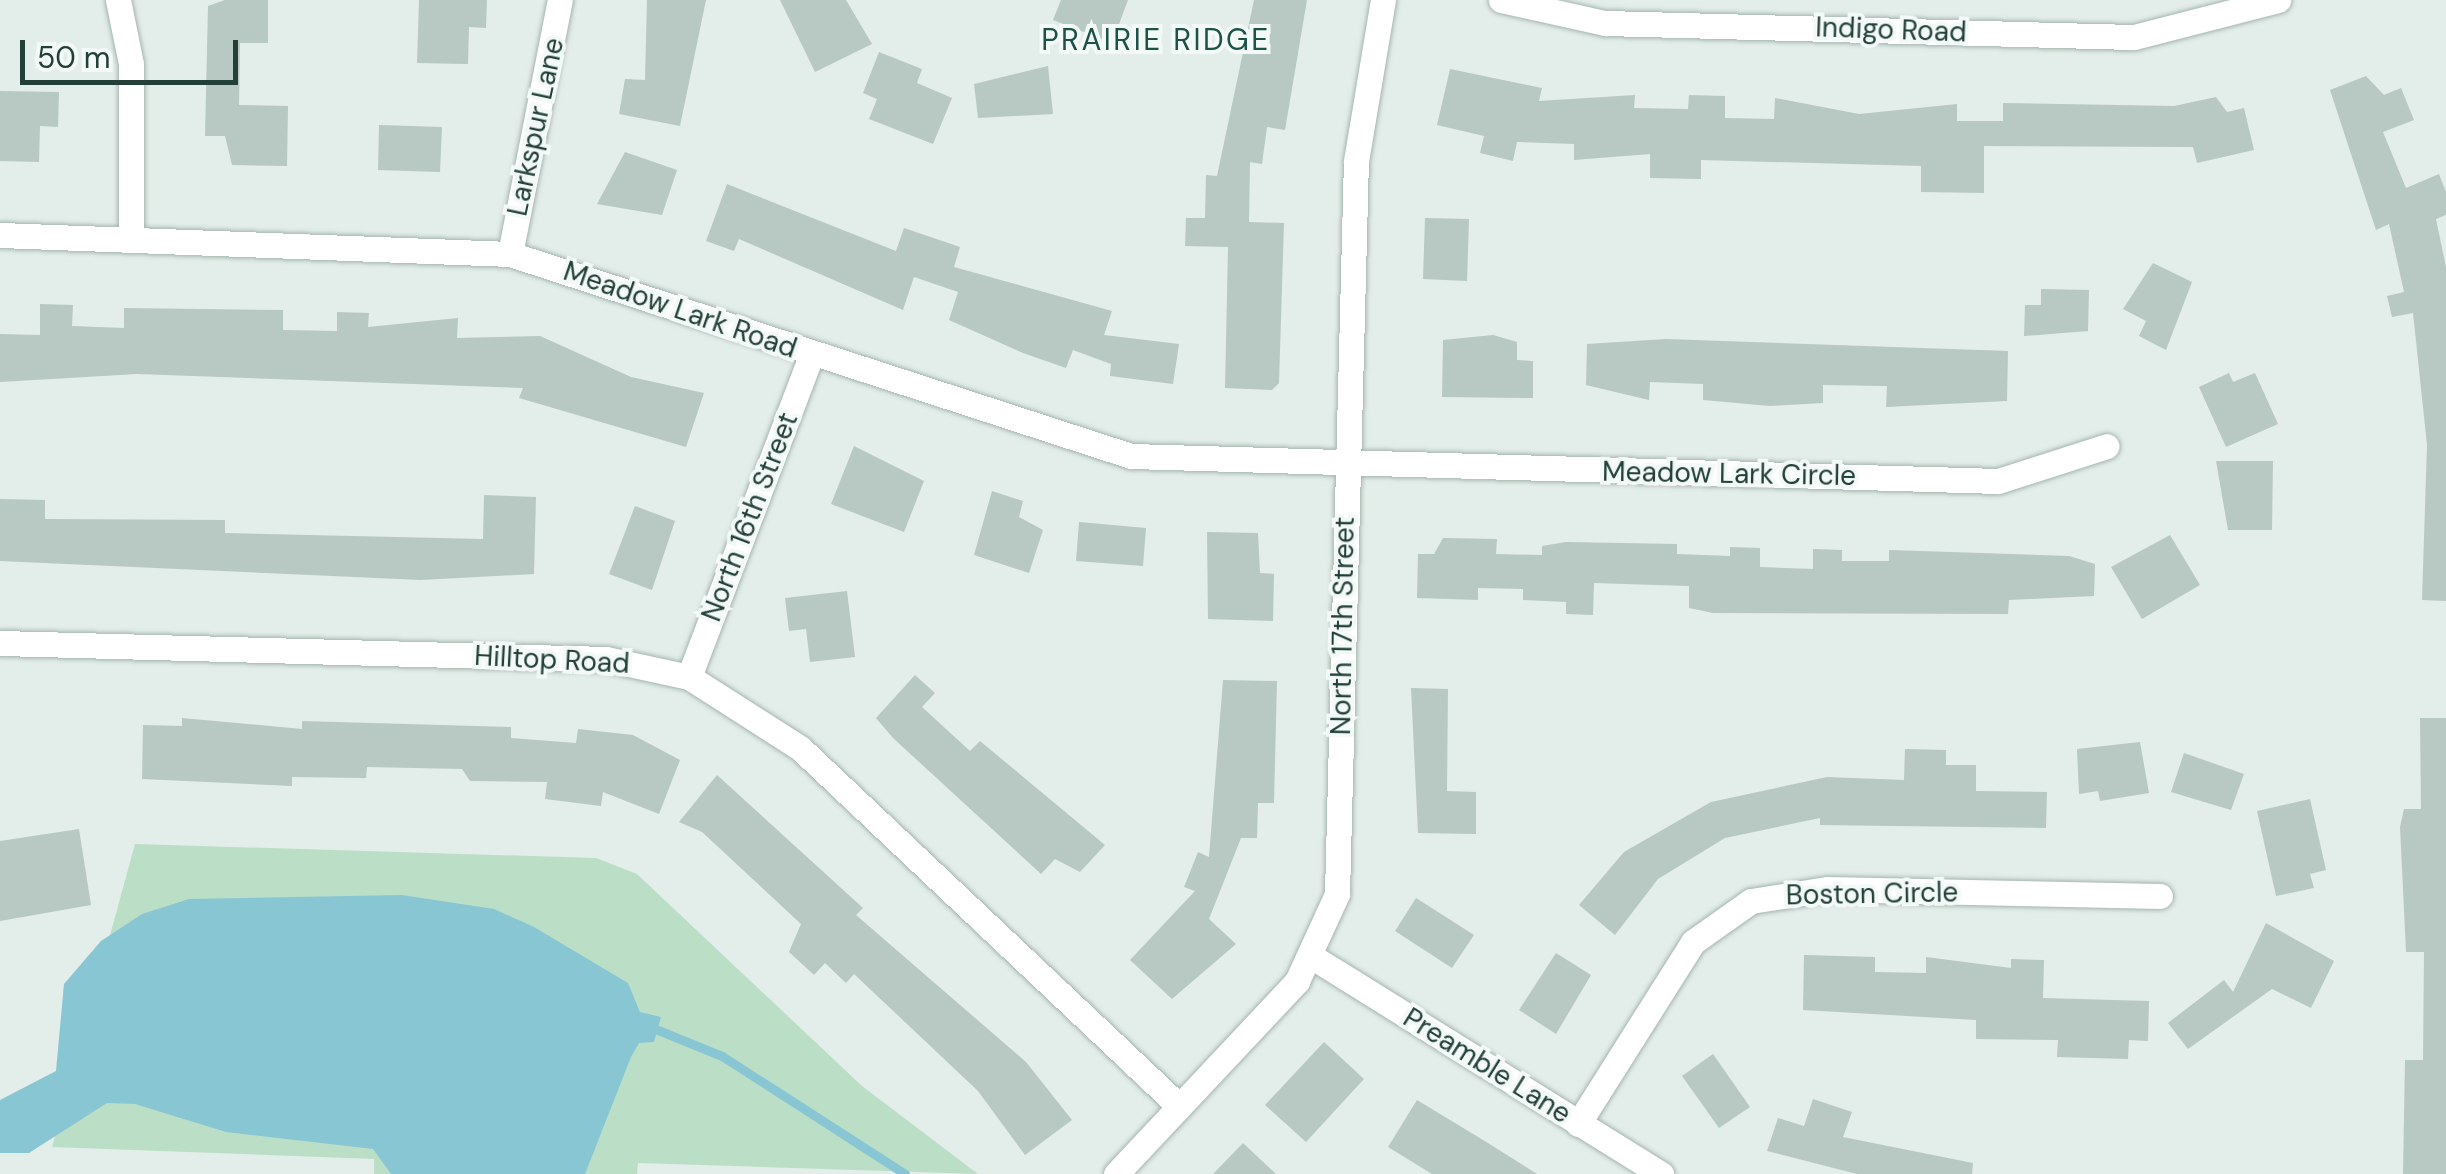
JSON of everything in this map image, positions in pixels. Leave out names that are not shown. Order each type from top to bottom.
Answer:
[{"type":"street","points":[[118,0],[131,64],[131,238]]},
{"type":"street","name":"Larkspur Lane","points":[[510,254],[560,0]]},
{"type":"street","name":"North 17th Street","points":[[1116,1174],[1314,958],[1340,871],[1346,465],[1359,133],[1383,0]]},
{"type":"street","name":"Indigo Road","points":[[1502,0],[1606,23],[2134,37],[2278,0]]},
{"type":"street","name":"Meadow Lark Road","points":[[0,235],[510,254],[811,356],[1130,456],[1346,465]]},
{"type":"street","name":"North 16th Street","points":[[689,677],[811,356]]},
{"type":"street","name":"Meadow Lark Circle","points":[[1346,465],[1998,481],[2106,446]]},
{"type":"street","name":"Hilltop Road","points":[[0,642],[606,659],[689,677],[800,748],[1179,1106]]},
{"type":"street","name":"Boston Circle","points":[[1578,1124],[1693,942],[1751,901],[1828,889],[2160,896]]},
{"type":"street","name":"Preamble Lane","points":[[1314,958],[1661,1174]]},
{"type":"green space","points":[[135,844],[596,858],[637,874],[862,1086],[978,1174],[638,1163],[637,1174],[374,1174],[374,1159],[52,1147]]},
{"type":"water","points":[[402,895],[494,909],[534,927],[628,983],[640,1012],[661,1017],[654,1042],[639,1043],[631,1057],[585,1174],[391,1174],[373,1149],[226,1132],[135,1104],[107,1103],[29,1153],[0,1153],[0,1100],[56,1071],[64,984],[101,941],[142,914],[189,899]]},
{"type":"building","points":[[225,0],[268,0],[268,43],[240,43],[239,105],[288,106],[287,166],[232,165],[225,136],[205,136],[208,6]]},
{"type":"building","points":[[419,0],[487,0],[486,28],[469,27],[468,64],[417,63]]},
{"type":"building","points":[[647,0],[706,0],[680,126],[619,114],[625,79],[645,80]]},
{"type":"building","points":[[780,0],[846,0],[872,44],[815,72]]},
{"type":"building","points":[[1061,0],[1128,0],[1112,43],[1053,20]]},
{"type":"building","points":[[1254,0],[1307,0],[1285,130],[1267,127],[1262,164],[1250,162],[1249,222],[1284,223],[1279,383],[1272,390],[1225,388],[1228,247],[1185,246],[1186,218],[1205,218],[1206,175],[1217,176]]},
{"type":"building","points":[[879,52],[922,69],[917,83],[952,98],[933,144],[869,119],[877,99],[863,93]]},
{"type":"building","points":[[1048,66],[1053,114],[978,118],[974,84]]},
{"type":"building","points":[[1450,69],[1542,88],[1539,101],[1635,95],[1634,108],[1688,109],[1689,95],[1725,96],[1725,118],[1774,119],[1775,98],[1859,114],[1957,104],[1957,121],[2003,121],[2003,103],[2174,106],[2216,97],[2227,112],[2244,108],[2254,150],[2197,163],[2193,147],[1984,146],[1984,193],[1921,192],[1921,166],[1701,160],[1701,179],[1650,178],[1650,154],[1574,160],[1574,144],[1517,142],[1513,161],[1480,153],[1484,136],[1437,125]]},
{"type":"building","points":[[2366,76],[2384,95],[2401,88],[2414,120],[2383,132],[2406,188],[2439,174],[2446,192],[2446,215],[2436,219],[2446,267],[2446,601],[2422,600],[2427,445],[2413,313],[2392,317],[2387,296],[2404,292],[2389,224],[2376,230],[2330,90]]},
{"type":"building","points":[[0,91],[59,92],[58,127],[40,126],[39,162],[0,161]]},
{"type":"building","points":[[379,125],[442,127],[440,172],[378,170]]},
{"type":"building","points":[[625,152],[677,170],[662,215],[597,204]]},
{"type":"building","points":[[727,184],[896,251],[904,228],[960,247],[954,267],[1112,311],[1104,335],[1179,344],[1173,384],[1110,376],[1111,364],[1073,350],[1066,368],[1023,353],[949,320],[958,292],[914,277],[903,310],[739,239],[734,251],[706,241]]},
{"type":"building","points":[[1425,218],[1469,219],[1467,281],[1423,279]]},
{"type":"building","points":[[2153,263],[2192,282],[2166,350],[2139,336],[2146,321],[2123,309]]},
{"type":"building","points":[[2041,289],[2089,290],[2088,331],[2024,336],[2025,305],[2041,305]]},
{"type":"building","points":[[40,304],[73,305],[72,326],[124,328],[124,308],[283,310],[283,330],[337,331],[337,312],[369,313],[368,327],[458,318],[457,338],[540,336],[631,377],[704,393],[686,447],[519,398],[523,388],[137,374],[0,382],[0,334],[40,335]]},
{"type":"building","points":[[1493,335],[1517,342],[1517,360],[1533,361],[1533,398],[1442,397],[1443,340]]},
{"type":"building","points":[[1666,339],[2008,351],[2007,401],[1886,407],[1887,386],[1823,385],[1823,403],[1770,406],[1703,400],[1703,384],[1650,382],[1649,400],[1586,385],[1587,344]]},
{"type":"building","points":[[2229,373],[2233,382],[2255,373],[2278,424],[2226,447],[2199,387]]},
{"type":"building","points":[[854,446],[924,481],[904,532],[831,504]]},
{"type":"building","points":[[2216,461],[2273,461],[2272,530],[2228,530]]},
{"type":"building","points":[[992,491],[1023,501],[1019,517],[1043,530],[1029,573],[974,555]]},
{"type":"building","points":[[484,495],[536,497],[534,574],[421,580],[0,561],[0,499],[45,500],[45,519],[225,520],[225,533],[483,539]]},
{"type":"building","points":[[635,506],[675,521],[652,590],[609,574]]},
{"type":"building","points":[[1079,522],[1146,528],[1143,566],[1076,561]]},
{"type":"building","points":[[1207,532],[1258,533],[1260,573],[1274,574],[1273,621],[1208,619]]},
{"type":"building","points":[[2170,535],[2200,585],[2142,619],[2111,567]]},
{"type":"building","points":[[1443,538],[1497,539],[1496,554],[1542,555],[1542,546],[1566,542],[1677,544],[1677,554],[1730,556],[1730,547],[1760,548],[1760,567],[1813,569],[1813,549],[1842,550],[1842,561],[1889,561],[1889,550],[2069,556],[2095,564],[2094,596],[2009,600],[2008,614],[1713,613],[1689,608],[1689,586],[1594,583],[1593,615],[1566,614],[1566,602],[1523,600],[1523,589],[1478,588],[1478,600],[1417,598],[1418,554],[1434,554]]},
{"type":"building","points":[[847,591],[855,657],[810,662],[806,629],[789,631],[785,598]]},
{"type":"building","points":[[915,675],[935,693],[922,707],[970,751],[980,741],[1105,845],[1080,872],[1055,859],[1041,874],[876,718]]},
{"type":"building","points":[[1223,680],[1277,681],[1274,803],[1258,803],[1257,838],[1241,838],[1209,919],[1236,944],[1172,999],[1130,960],[1195,891],[1184,887],[1198,852],[1209,857]]},
{"type":"building","points":[[1411,688],[1448,689],[1447,791],[1476,792],[1476,834],[1418,833]]},
{"type":"building","points":[[182,718],[302,729],[302,721],[511,727],[511,738],[576,743],[578,729],[633,735],[680,760],[659,814],[603,792],[601,806],[545,799],[547,782],[470,781],[462,769],[367,767],[366,778],[292,777],[292,786],[142,779],[143,725],[182,726]]},
{"type":"building","points":[[2420,718],[2446,718],[2446,1174],[2403,1174],[2405,1060],[2423,1060],[2424,952],[2406,952],[2400,827],[2404,809],[2421,809]]},
{"type":"building","points":[[2140,742],[2149,793],[2100,801],[2098,791],[2079,794],[2077,749]]},
{"type":"building","points":[[1905,749],[1946,750],[1946,765],[1976,765],[1976,791],[2047,792],[2046,828],[1820,825],[1820,818],[1725,838],[1658,879],[1615,935],[1579,905],[1624,852],[1711,802],[1827,777],[1904,780]]},
{"type":"building","points":[[2184,753],[2244,774],[2231,810],[2171,792]]},
{"type":"building","points":[[717,775],[863,908],[856,915],[1026,1062],[1072,1120],[1025,1155],[978,1091],[854,974],[846,983],[825,963],[814,975],[789,952],[801,924],[702,832],[679,822]]},
{"type":"building","points":[[2310,799],[2326,870],[2310,874],[2314,888],[2276,896],[2257,811]]},
{"type":"building","points":[[79,829],[91,905],[0,921],[0,841]]},
{"type":"building","points":[[1416,898],[1474,935],[1452,968],[1395,931]]},
{"type":"building","points":[[2266,923],[2334,961],[2311,1008],[2272,989],[2188,1049],[2168,1023],[2224,980],[2233,992]]},
{"type":"building","points":[[1556,953],[1591,975],[1556,1034],[1519,1010]]},
{"type":"building","points":[[1804,955],[1875,957],[1875,972],[1926,973],[1926,957],[2011,968],[2011,959],[2044,960],[2043,998],[2149,1001],[2148,1041],[2129,1040],[2128,1059],[2057,1057],[2058,1040],[1976,1039],[1976,1020],[1803,1010]]},
{"type":"building","points":[[1324,1042],[1364,1079],[1306,1142],[1265,1105]]},
{"type":"building","points":[[1713,1054],[1750,1107],[1719,1128],[1682,1076]]},
{"type":"building","points":[[1813,1099],[1852,1112],[1843,1137],[1973,1163],[1972,1174],[1857,1174],[1767,1151],[1778,1118],[1804,1126]]},
{"type":"building","points":[[1417,1100],[1537,1174],[1432,1174],[1388,1147]]},
{"type":"building","points":[[1243,1143],[1276,1174],[1213,1174]]},
{"type":"waterway","points":[[658,1030],[722,1056],[905,1174]]},
{"type":"district","name":"PRAIRIE RIDGE","points":[[1156,40]]}]
